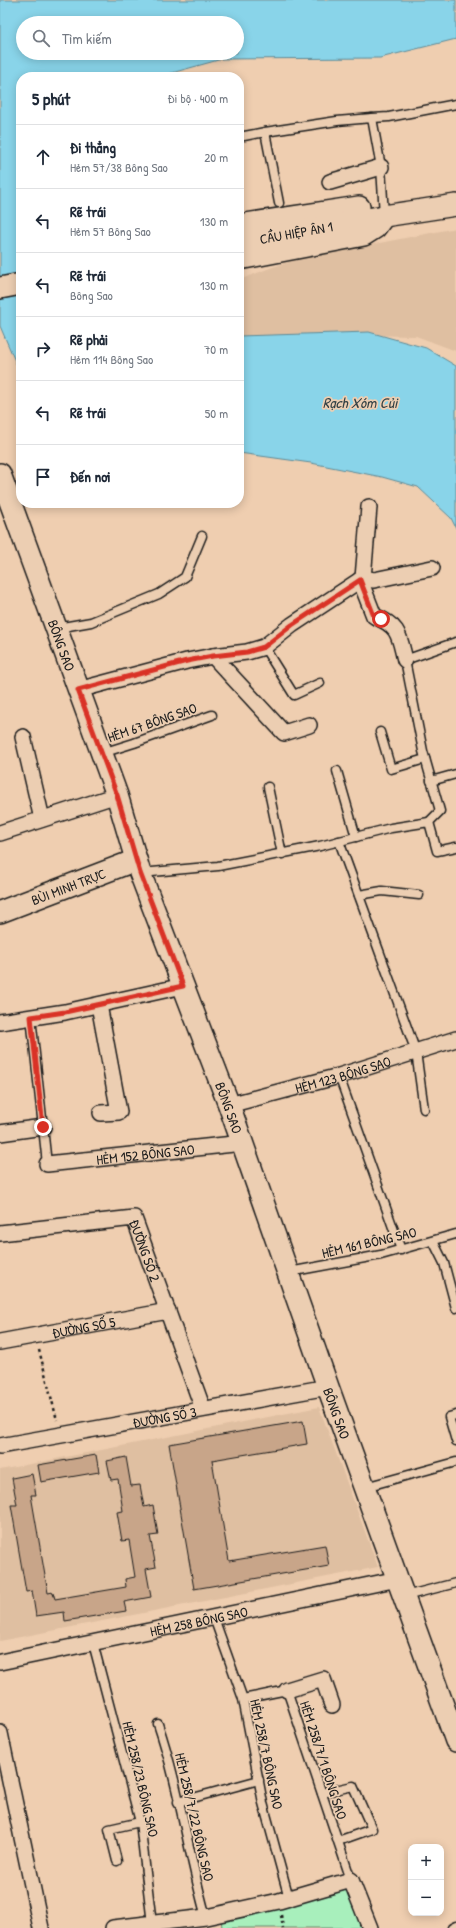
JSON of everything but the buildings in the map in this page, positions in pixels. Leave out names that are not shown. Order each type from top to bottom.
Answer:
[{"type":"street","points":[[330,182],[381,167]]},
{"type":"street","name":"CẦU HIỆP ÂN 1","points":[[244,241],[353,221],[456,205]]},
{"type":"street","points":[[244,224],[355,206],[372,208],[384,216],[375,228],[364,235],[244,258]]},
{"type":"street","points":[[0,288],[16,285]]},
{"type":"street","name":"BÔNG SAO","points":[[0,474],[117,795],[138,867],[243,1143],[328,1387],[456,1741]]},
{"type":"street","points":[[369,507],[362,579],[374,616],[394,626],[400,639],[405,660]]},
{"type":"street","points":[[78,690],[213,656],[247,652],[264,647],[292,625],[362,579],[374,580],[432,568]]},
{"type":"street","points":[[213,656],[284,733],[309,725]]},
{"type":"street","points":[[22,738],[42,820]]},
{"type":"street","points":[[1,828],[42,820],[117,795]]},
{"type":"street","name":"BÙI MINH TRỰC","points":[[0,912],[138,867]]},
{"type":"street","points":[[0,1022],[99,1005],[183,986]]},
{"type":"street","points":[[99,1005],[118,1112],[101,1113]]},
{"type":"street","name":"HẺM 123 BÔNG SAO","points":[[229,1105],[339,1076],[456,1039]]},
{"type":"street","points":[[0,1133],[43,1127]]},
{"type":"street","name":"HẺM 152 BÔNG SAO","points":[[47,1164],[243,1143]]},
{"type":"street","name":"ĐƯỜNG SỐ 2","points":[[0,1234],[134,1218],[203,1409]]},
{"type":"street","name":"ĐƯỜNG SỐ 5","points":[[0,1342],[168,1311]]},
{"type":"street","name":"ĐƯỜNG SỐ 3","points":[[0,1446],[328,1387]]},
{"type":"street","name":"HẺM 258 BÔNG SAO","points":[[0,1662],[214,1618],[401,1588]]},
{"type":"street","points":[[288,1690],[323,1679],[332,1705]]},
{"type":"street","points":[[0,1733],[41,1928]]},
{"type":"street","points":[[112,1928],[152,1924],[206,1922],[351,1880],[370,1928]]},
{"type":"lane","points":[[244,136],[337,121],[389,117],[456,104]]},
{"type":"lane","points":[[372,118],[381,167],[384,216]]},
{"type":"lane","points":[[265,132],[279,203]]},
{"type":"lane","points":[[56,628],[91,622],[159,594],[185,577],[202,536]]},
{"type":"lane","points":[[138,867],[218,866],[282,854],[391,828],[429,822],[440,811],[425,759],[405,660],[456,642]]},
{"type":"lane","points":[[264,647],[294,695],[320,683]]},
{"type":"lane","name":"HẺM 67 BÔNG SAO","points":[[101,753],[134,743],[212,715]]},
{"type":"lane","points":[[380,732],[391,769],[425,759]]},
{"type":"lane","points":[[337,771],[356,837]]},
{"type":"lane","points":[[432,781],[456,774]]},
{"type":"lane","points":[[268,787],[282,854]]},
{"type":"lane","points":[[429,822],[437,851],[456,847]]},
{"type":"lane","points":[[339,841],[416,1052],[424,1109]]},
{"type":"lane","points":[[359,895],[382,891],[419,895]]},
{"type":"lane","points":[[31,1017],[47,1164]]},
{"type":"lane","points":[[339,1076],[401,1250]]},
{"type":"lane","name":"HẺM 161 BÔNG SAO","points":[[288,1272],[381,1255],[456,1234]]},
{"type":"lane","points":[[433,1241],[444,1263],[456,1308]]},
{"type":"lane","points":[[456,1415],[449,1417],[456,1441]]},
{"type":"lane","points":[[365,1487],[456,1462]]},
{"type":"lane","points":[[401,1588],[456,1583]]},
{"type":"lane","name":"HẺM 258/7 BÔNG SAO","points":[[214,1618],[243,1699],[259,1780],[289,1898]]},
{"type":"lane","name":"HẺM 258/23 BÔNG SAO","points":[[93,1643],[140,1822],[152,1924]]},
{"type":"lane","name":"HẺM 258/7/1 BÔNG SAO","points":[[243,1699],[288,1690],[351,1880]]},
{"type":"lane","name":"HẺM 258/7/22 BÔNG SAO","points":[[158,1724],[166,1746],[206,1922]]},
{"type":"lane","points":[[178,1802],[259,1780]]},
{"type":"lane","points":[[322,1794],[353,1786],[372,1828],[338,1841]]},
{"type":"lane","points":[[117,1862],[109,1828],[140,1822]]},
{"type":"lane","points":[[452,1928],[456,1926]]},
{"type":"path","points":[[35,1336],[61,1435]]},
{"type":"shaded area","points":[[456,228],[456,351],[416,336],[357,335],[244,346],[244,278],[298,259]]},
{"type":"shaded area","points":[[319,1407],[378,1567],[0,1641],[0,1470]]},
{"type":"green space","points":[[350,1889],[365,1928],[222,1928],[221,1918]]},
{"type":"water","points":[[0,0],[456,0],[456,39],[380,58],[244,59],[244,16],[16,16],[16,60],[218,60],[175,72],[16,72],[16,363],[0,326]]},
{"type":"water","name":"Rạch Xóm Củi","points":[[369,332],[426,348],[456,366],[456,528],[451,518],[418,487],[382,477],[311,463],[244,454],[244,336]]},
{"type":"route","points":[[43,1127],[31,1017],[65,1012],[183,986],[140,873],[117,795],[78,690],[187,661],[247,652],[264,647],[278,638],[292,625],[360,580],[371,604],[374,616],[381,619]]}]
